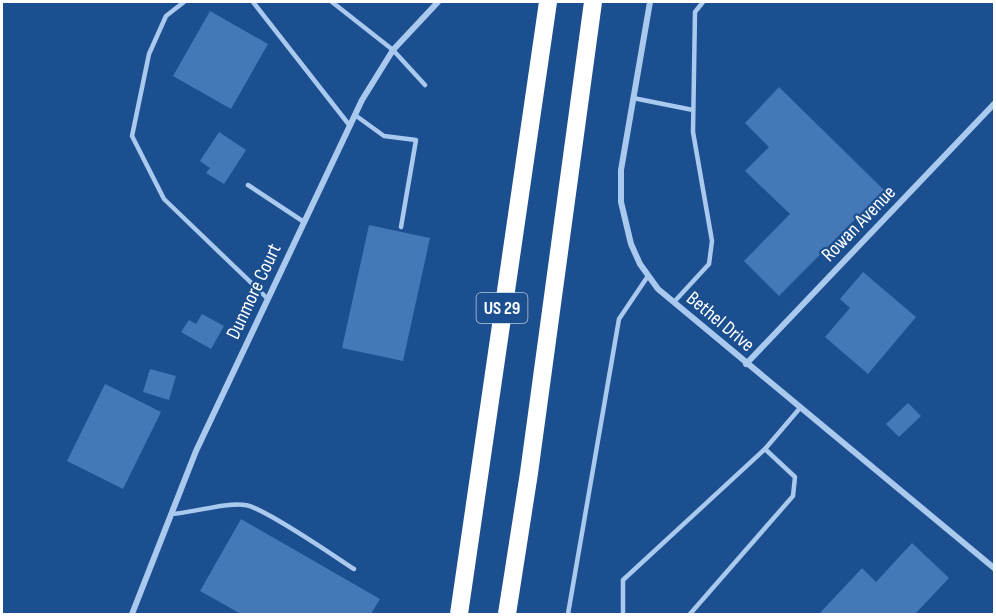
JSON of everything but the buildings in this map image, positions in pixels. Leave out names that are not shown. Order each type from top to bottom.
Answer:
[{"type":"highway","name":"US 29","points":[[459,615],[548,2]]},
{"type":"highway","name":"US 29","points":[[507,615],[530,473],[593,2]]},
{"type":"street","name":"Dunmore Court","points":[[132,615],[196,451],[355,115],[393,50],[438,2]]},
{"type":"street","name":"Bethel Drive","points":[[650,2],[621,170],[621,202],[631,244],[648,276],[658,289],[746,364],[994,568]]},
{"type":"street","name":"Rowan Avenue","points":[[746,364],[994,104]]},
{"type":"lane","points":[[184,2],[166,16],[149,54],[132,136],[164,199],[268,299]]},
{"type":"lane","points":[[253,2],[350,126]]},
{"type":"lane","points":[[332,2],[393,50],[425,85]]},
{"type":"lane","points":[[674,302],[709,264],[712,241],[693,132],[695,12],[702,2]]},
{"type":"lane","points":[[633,98],[693,110]]},
{"type":"lane","points":[[355,115],[384,136],[416,140],[401,227]]},
{"type":"lane","points":[[249,185],[304,222]]},
{"type":"lane","points":[[568,615],[619,318],[648,276]]},
{"type":"lane","points":[[623,615],[623,580],[765,449],[800,408]]},
{"type":"lane","points":[[690,615],[793,496],[795,477],[765,449]]},
{"type":"lane","points":[[171,514],[195,513],[228,505],[253,507],[354,569]]}]
